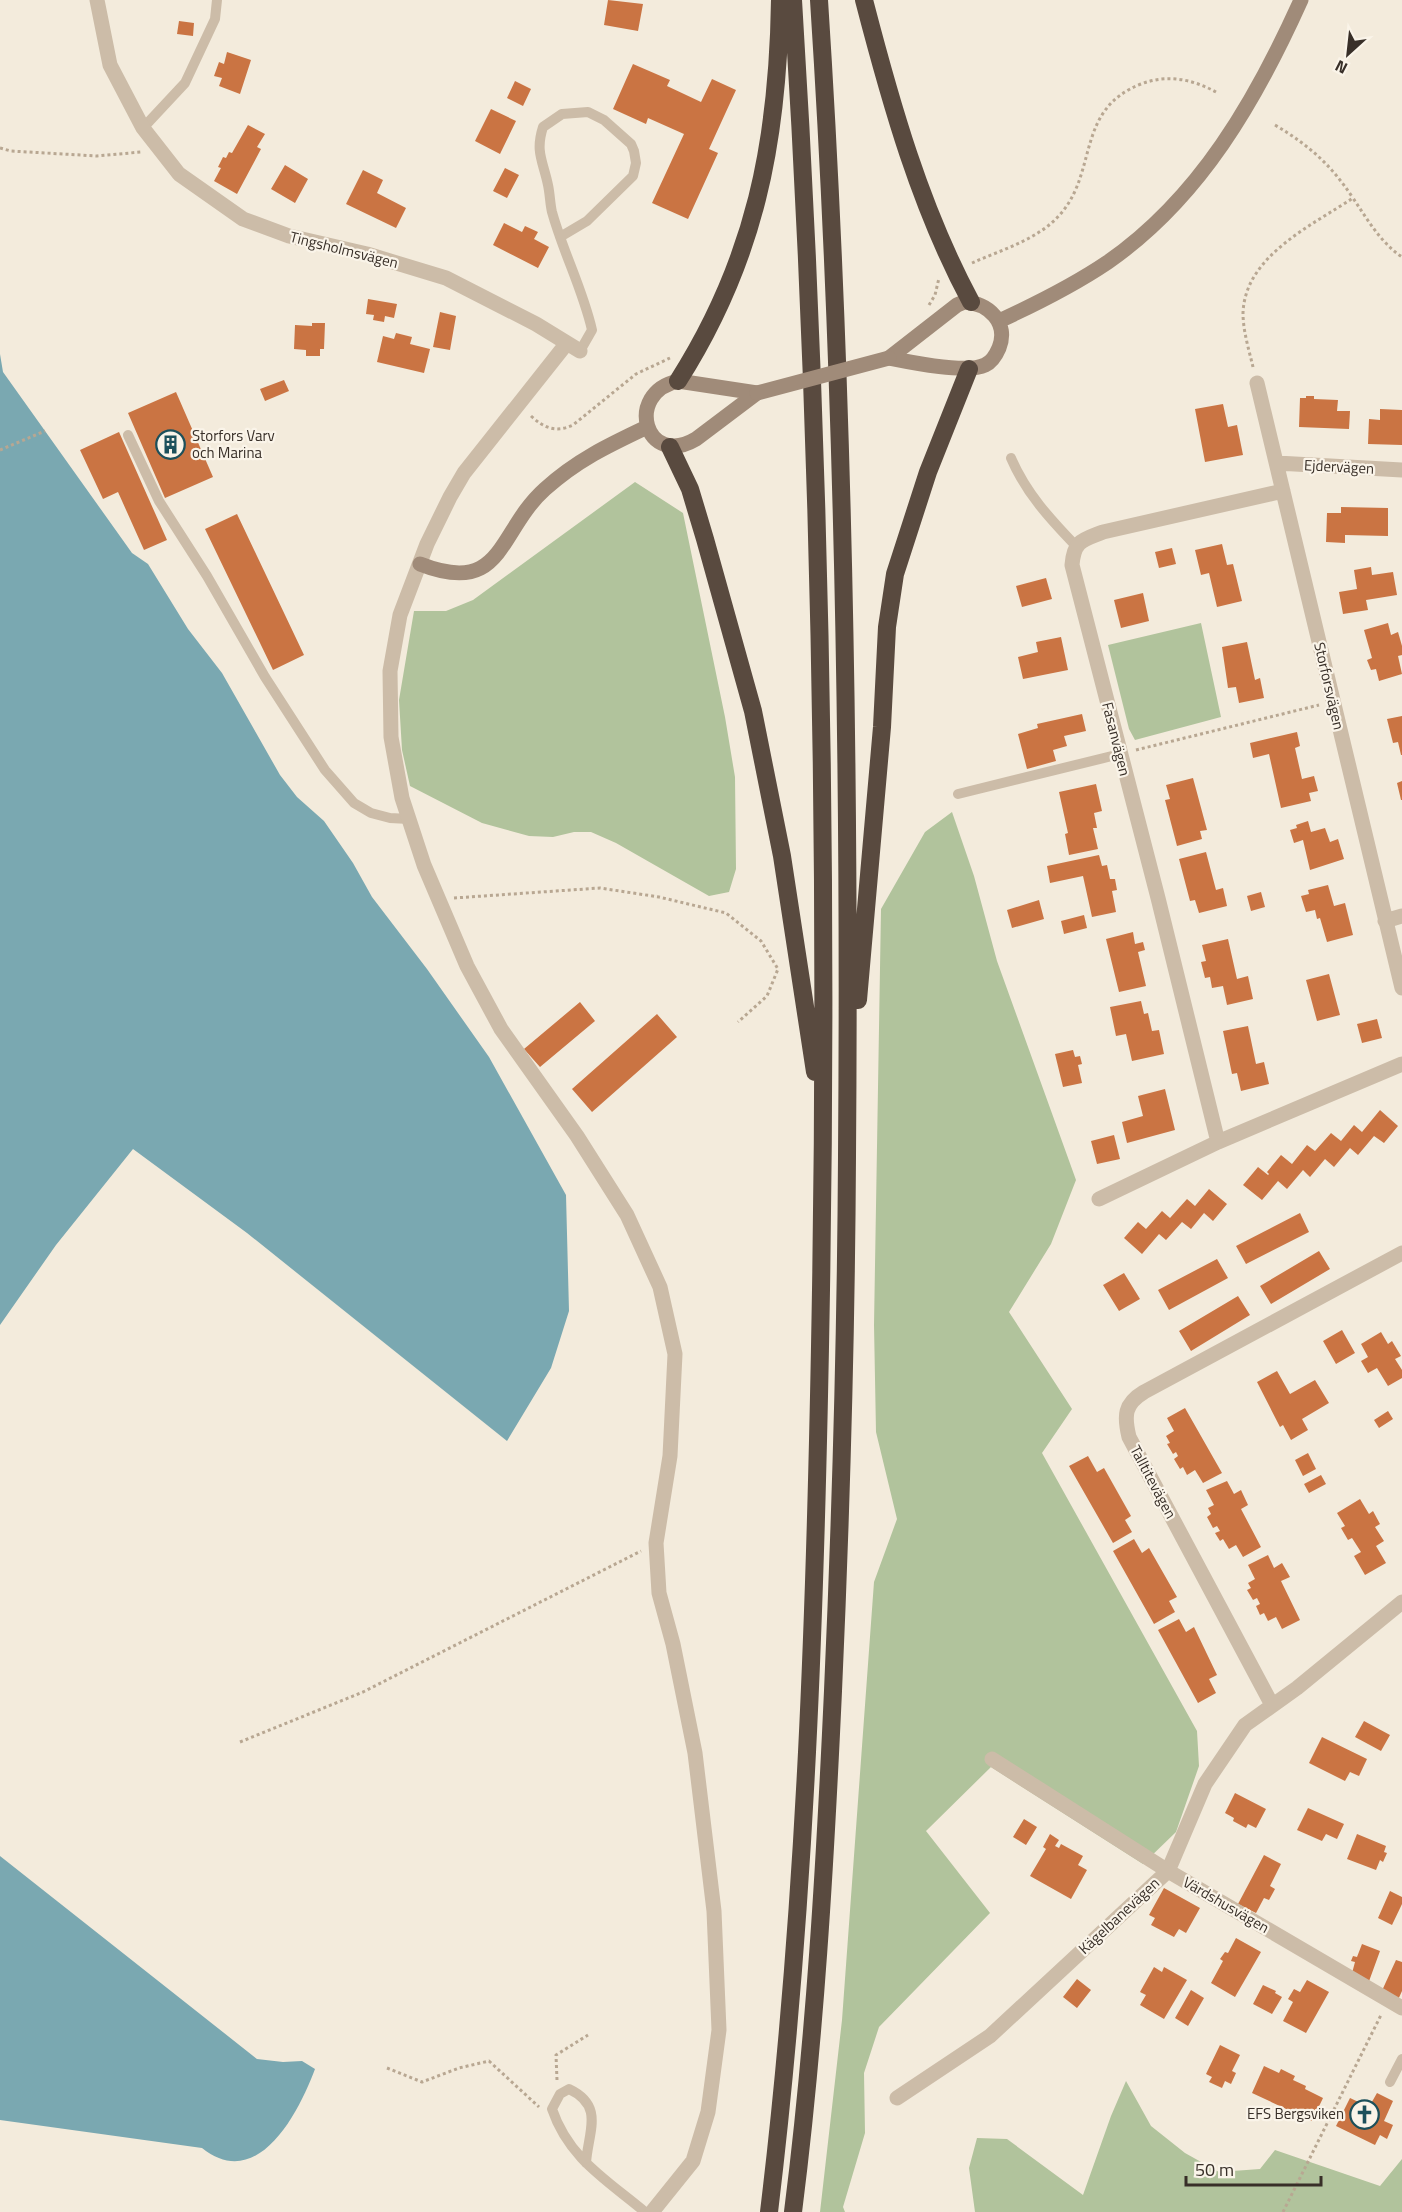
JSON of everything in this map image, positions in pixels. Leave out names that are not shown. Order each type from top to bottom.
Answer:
[{"type":"highway","points":[[678,381],[722,301],[742,251],[759,196],[772,122],[778,60],[780,0]]},
{"type":"highway","points":[[769,2212],[789,2025],[804,1796],[819,1423],[824,1130],[824,894],[818,546],[794,0]]},
{"type":"highway","points":[[793,2212],[811,2056],[828,1797],[841,1490],[847,1131],[848,898],[843,590],[830,188],[819,0]]},
{"type":"highway","points":[[864,0],[912,171],[954,270],[971,302]]},
{"type":"highway","points":[[847,1131],[882,727],[887,627],[895,574],[928,472],[969,369]]},
{"type":"highway","points":[[670,447],[690,489],[753,711],[782,856],[824,1130]]},
{"type":"street","name":"Tingsholmsvägen","points":[[97,0],[110,65],[143,128],[179,174],[243,219],[289,236],[367,254],[447,278],[574,347]]},
{"type":"street","points":[[999,321],[1108,262],[1153,226],[1175,204],[1198,179],[1239,121],[1301,0]]},
{"type":"street","points":[[757,393],[678,381],[661,387],[655,393],[647,410],[647,427],[657,440],[670,447],[685,446],[757,393],[889,358],[969,369],[986,365],[996,354],[1002,334],[999,321],[985,308],[971,302],[957,305],[889,358]]},
{"type":"street","points":[[574,347],[519,404],[464,472],[450,497],[400,615],[390,671],[391,737],[400,789],[409,819],[438,900],[467,966],[501,1029],[578,1136],[627,1215],[660,1287],[675,1354],[670,1456],[656,1544],[659,1593],[673,1644],[695,1753],[714,1911],[719,2030],[708,2112],[693,2162],[652,2212]]},
{"type":"street","name":"Storforsvägen","points":[[1257,383],[1402,988]]},
{"type":"street","points":[[420,564],[446,573],[464,574],[484,567],[499,554],[524,514],[542,492],[564,472],[591,454],[647,427]]},
{"type":"street","name":"Ejdervägen","points":[[1277,463],[1402,470]]},
{"type":"street","points":[[1076,546],[1103,532],[1283,491]]},
{"type":"street","name":"Fasanvägen","points":[[1076,546],[1072,565],[1218,1142]]},
{"type":"street","points":[[1385,921],[1402,916]]},
{"type":"street","points":[[1099,1199],[1218,1142],[1402,1064]]},
{"type":"street","name":"Talltitevägen","points":[[1272,1706],[1129,1437],[1126,1415],[1128,1406],[1135,1397],[1402,1253]]},
{"type":"street","name":"Kägelbanevägen","points":[[897,2098],[990,2036],[1168,1871],[1205,1784],[1245,1725],[1314,1675],[1402,1602]]},
{"type":"street","name":"Värdshusvägen","points":[[992,1759],[1168,1871],[1395,2004]]},
{"type":"lane","points":[[143,128],[185,83],[214,19],[217,0]]},
{"type":"lane","points":[[560,237],[586,221],[633,176],[636,163],[631,144],[604,120],[588,112],[562,114],[543,127],[538,149],[560,237],[592,330],[574,347]]},
{"type":"lane","points":[[128,435],[159,501],[207,576],[265,677],[325,770],[354,803],[371,813],[390,818],[409,819]]},
{"type":"lane","points":[[1011,458],[1027,489],[1076,546]]},
{"type":"lane","points":[[958,794],[1120,754]]},
{"type":"lane","points":[[1390,2082],[1402,2058]]},
{"type":"lane","points":[[586,2163],[592,2128],[591,2106],[580,2094],[569,2089],[560,2094],[552,2109],[569,2145],[586,2163],[645,2212]]},
{"type":"path","points":[[924,310],[935,295],[940,276],[1032,236],[1056,220],[1074,194],[1096,125],[1105,109],[1116,97],[1130,88],[1159,78],[1199,83],[1216,92]]},
{"type":"path","points":[[1275,125],[1318,154],[1337,174],[1368,221],[1393,251],[1402,257]]},
{"type":"path","points":[[0,148],[11,151],[97,156],[160,151]]},
{"type":"path","points":[[1257,383],[1245,334],[1243,314],[1247,289],[1258,269],[1276,250],[1353,198]]},
{"type":"path","points":[[519,404],[547,428],[565,429],[636,374],[673,357],[689,364]]},
{"type":"path","points":[[0,450],[45,431]]},
{"type":"path","points":[[1120,754],[1333,702]]},
{"type":"path","points":[[438,900],[477,895],[600,888],[659,897],[726,913],[761,941],[778,969],[767,996],[738,1023]]},
{"type":"path","points":[[240,1742],[363,1692],[656,1544]]},
{"type":"path","points":[[1283,2212],[1395,2004]]},
{"type":"path","points":[[560,2094],[556,2078],[556,2055],[588,2036]]},
{"type":"path","points":[[387,2068],[422,2082],[459,2068],[489,2061],[558,2125]]},
{"type":"green space","points":[[635,482],[683,513],[735,777],[736,869],[729,892],[709,896],[616,843],[591,832],[574,832],[553,837],[529,836],[482,823],[410,786],[402,750],[399,700],[414,611],[446,611],[473,600]]},
{"type":"green space","points":[[1201,623],[1221,717],[1135,740],[1129,729],[1108,645]]},
{"type":"green space","points":[[952,812],[974,876],[997,961],[1076,1180],[1051,1244],[1009,1312],[1072,1409],[1042,1453],[1197,1731],[1199,1766],[1176,1832],[1143,1864],[991,1767],[926,1831],[990,1913],[879,2027],[864,2073],[865,2133],[843,2207],[845,2212],[820,2212],[842,2020],[874,1582],[897,1519],[876,1432],[874,1325],[881,909],[925,832]]},
{"type":"green space","points":[[1126,2081],[1151,2126],[1185,2153],[1219,2172],[1260,2169],[1275,2150],[1380,2186],[1402,2159],[1402,2212],[975,2212],[969,2168],[977,2138],[1007,2139],[1083,2195]]},
{"type":"water","points":[[0,354],[3,372],[132,553],[148,564],[188,629],[222,673],[280,775],[297,797],[324,821],[353,863],[372,897],[427,969],[489,1057],[566,1195],[569,1311],[551,1368],[507,1441],[247,1233],[133,1149],[56,1245],[0,1325]]},
{"type":"water","points":[[0,1856],[257,2059],[283,2062],[302,2061],[315,2069],[298,2106],[274,2142],[258,2154],[241,2161],[222,2159],[202,2148],[0,2120]]},
{"type":"building","points":[[608,0],[643,4],[638,31],[604,25]]},
{"type":"building","points":[[179,21],[194,23],[193,36],[177,34]]},
{"type":"building","points":[[227,52],[251,60],[240,94],[219,86],[222,78],[214,76],[219,62],[224,64]]},
{"type":"building","points":[[633,64],[670,80],[667,86],[701,102],[712,79],[736,90],[709,149],[718,153],[688,219],[652,203],[684,134],[648,118],[646,124],[613,109]]},
{"type":"building","points":[[515,81],[531,89],[523,106],[507,98]]},
{"type":"building","points":[[491,109],[516,121],[500,154],[475,141]]},
{"type":"building","points":[[248,125],[265,134],[257,147],[261,149],[237,194],[214,181],[221,168],[218,167],[223,157],[226,158],[229,152],[232,153]]},
{"type":"building","points":[[285,165],[308,179],[295,203],[271,189]]},
{"type":"building","points":[[505,168],[519,175],[507,198],[493,191]]},
{"type":"building","points":[[363,170],[383,180],[377,193],[406,208],[396,228],[346,204]]},
{"type":"building","points":[[504,223],[522,232],[525,226],[538,232],[534,239],[549,247],[538,268],[493,245]]},
{"type":"building","points":[[368,299],[397,304],[394,318],[385,316],[384,322],[373,320],[374,315],[366,314]]},
{"type":"building","points":[[440,312],[456,316],[450,350],[433,347]]},
{"type":"building","points":[[312,323],[325,323],[324,349],[320,349],[320,356],[306,356],[306,350],[294,349],[295,325],[312,326]]},
{"type":"building","points":[[396,333],[412,337],[410,344],[430,349],[424,373],[377,362],[383,336],[394,339]]},
{"type":"building","points":[[284,380],[289,391],[265,401],[260,389]]},
{"type":"building","name":"Storfors Varv och Marina","points":[[176,392],[213,477],[165,498],[128,413]]},
{"type":"building","points":[[1306,396],[1314,396],[1314,399],[1338,400],[1337,411],[1350,411],[1349,429],[1299,427],[1300,398],[1306,398]]},
{"type":"building","points":[[1223,404],[1228,427],[1237,425],[1243,455],[1205,462],[1195,409]]},
{"type":"building","points":[[1380,409],[1402,410],[1402,445],[1368,444],[1369,419],[1380,420]]},
{"type":"building","points":[[119,432],[167,540],[144,550],[118,492],[103,499],[80,450]]},
{"type":"building","points":[[1341,507],[1388,508],[1388,536],[1345,535],[1345,543],[1326,542],[1327,513],[1341,513]]},
{"type":"building","points":[[237,514],[304,655],[273,670],[205,529]]},
{"type":"building","points":[[1222,544],[1227,565],[1233,564],[1242,601],[1217,607],[1209,573],[1201,575],[1195,550]]},
{"type":"building","points":[[1172,548],[1176,564],[1159,568],[1155,552]]},
{"type":"building","points":[[1371,567],[1372,575],[1393,572],[1397,595],[1366,600],[1368,610],[1343,614],[1339,592],[1357,589],[1354,570]]},
{"type":"building","points":[[1046,578],[1052,599],[1022,607],[1016,586]]},
{"type":"building","points":[[1143,593],[1149,621],[1121,628],[1114,600]]},
{"type":"building","points":[[1388,623],[1391,635],[1398,632],[1402,646],[1402,655],[1398,656],[1402,674],[1379,681],[1376,669],[1371,670],[1367,660],[1372,658],[1364,630]]},
{"type":"building","points":[[1061,637],[1068,670],[1023,679],[1018,657],[1038,652],[1036,642]]},
{"type":"building","points":[[1247,642],[1255,680],[1260,678],[1264,698],[1239,703],[1236,687],[1228,688],[1222,647]]},
{"type":"building","points":[[1082,714],[1086,731],[1064,736],[1067,746],[1053,750],[1056,761],[1027,769],[1018,734],[1038,728],[1037,724]]},
{"type":"building","points":[[1402,716],[1401,755],[1398,742],[1393,743],[1387,719]]},
{"type":"building","points":[[1297,732],[1300,746],[1295,748],[1302,779],[1314,776],[1318,791],[1309,793],[1311,801],[1281,808],[1269,754],[1253,758],[1250,743]]},
{"type":"building","points":[[1193,778],[1207,830],[1200,831],[1202,839],[1177,846],[1165,800],[1170,799],[1166,785]]},
{"type":"building","points":[[1402,781],[1402,800],[1401,800],[1397,783]]},
{"type":"building","points":[[1096,784],[1102,811],[1094,813],[1097,828],[1093,828],[1098,849],[1069,855],[1065,834],[1068,833],[1059,792]]},
{"type":"building","points":[[1308,821],[1311,832],[1325,828],[1330,842],[1338,839],[1344,859],[1310,870],[1303,840],[1294,843],[1290,830]]},
{"type":"building","points":[[1206,852],[1216,890],[1223,888],[1227,906],[1199,913],[1195,900],[1190,901],[1179,859]]},
{"type":"building","points":[[1099,855],[1102,866],[1107,865],[1110,879],[1115,879],[1117,890],[1112,891],[1116,912],[1092,917],[1083,876],[1050,883],[1047,866]]},
{"type":"building","points":[[1328,885],[1334,906],[1345,903],[1353,935],[1327,942],[1320,918],[1317,919],[1315,910],[1306,912],[1301,896],[1309,894],[1308,890]]},
{"type":"building","points":[[1261,892],[1265,907],[1251,911],[1247,896]]},
{"type":"building","points":[[1039,900],[1044,919],[1012,928],[1007,910]]},
{"type":"building","points":[[1084,915],[1087,928],[1064,934],[1061,921]]},
{"type":"building","points":[[1133,932],[1135,944],[1143,942],[1145,950],[1138,952],[1146,986],[1119,992],[1106,939]]},
{"type":"building","points":[[1228,939],[1237,979],[1248,976],[1253,999],[1227,1005],[1223,986],[1212,988],[1210,977],[1205,978],[1201,962],[1206,961],[1202,945]]},
{"type":"building","points":[[1329,974],[1340,1015],[1317,1021],[1306,980]]},
{"type":"building","points":[[1141,1001],[1144,1014],[1148,1013],[1152,1031],[1159,1030],[1164,1054],[1132,1061],[1126,1034],[1116,1036],[1110,1007]]},
{"type":"building","points":[[580,1002],[595,1021],[540,1067],[524,1049]]},
{"type":"building","points":[[657,1014],[677,1037],[592,1112],[572,1089]]},
{"type":"building","points":[[1377,1019],[1382,1038],[1362,1043],[1357,1024]]},
{"type":"building","points":[[1248,1026],[1256,1064],[1264,1062],[1269,1084],[1241,1091],[1237,1073],[1232,1074],[1223,1031]]},
{"type":"building","points":[[1073,1050],[1075,1057],[1080,1056],[1082,1064],[1078,1065],[1082,1083],[1063,1087],[1055,1054]]},
{"type":"building","points":[[1165,1089],[1175,1130],[1127,1143],[1122,1122],[1143,1116],[1138,1096]]},
{"type":"building","points":[[1380,1110],[1398,1126],[1384,1143],[1374,1136],[1358,1155],[1350,1148],[1334,1167],[1325,1159],[1310,1177],[1303,1170],[1287,1189],[1278,1181],[1262,1200],[1243,1185],[1258,1167],[1268,1175],[1267,1172],[1281,1155],[1292,1164],[1307,1145],[1315,1151],[1331,1133],[1341,1141],[1354,1125],[1362,1132]]},
{"type":"building","points":[[1114,1135],[1120,1159],[1097,1164],[1091,1141]]},
{"type":"building","points":[[1209,1189],[1227,1204],[1213,1221],[1204,1213],[1191,1229],[1182,1222],[1166,1240],[1159,1234],[1142,1254],[1124,1238],[1138,1222],[1146,1229],[1162,1211],[1170,1218],[1187,1199],[1195,1206]]},
{"type":"building","points":[[1300,1213],[1309,1232],[1246,1264],[1236,1246]]},
{"type":"building","points":[[1319,1251],[1330,1269],[1271,1304],[1260,1286]]},
{"type":"building","points":[[1217,1259],[1228,1278],[1169,1310],[1158,1290]]},
{"type":"building","points":[[1124,1273],[1140,1299],[1119,1311],[1103,1285]]},
{"type":"building","points":[[1238,1296],[1250,1315],[1191,1351],[1179,1331]]},
{"type":"building","points":[[1342,1330],[1355,1353],[1336,1364],[1323,1341]]},
{"type":"building","points":[[1381,1332],[1388,1344],[1392,1341],[1401,1356],[1395,1359],[1402,1370],[1402,1378],[1388,1386],[1377,1368],[1368,1373],[1361,1361],[1368,1357],[1361,1344]]},
{"type":"building","points":[[1277,1371],[1290,1394],[1315,1380],[1329,1403],[1302,1419],[1308,1430],[1291,1440],[1283,1425],[1280,1427],[1257,1382]]},
{"type":"building","points":[[1185,1408],[1222,1473],[1203,1483],[1195,1470],[1187,1475],[1183,1467],[1180,1469],[1174,1459],[1178,1456],[1176,1452],[1173,1454],[1167,1444],[1170,1443],[1166,1436],[1174,1431],[1167,1418]]},
{"type":"building","points":[[1388,1411],[1393,1419],[1379,1428],[1374,1420]]},
{"type":"building","points":[[1308,1453],[1316,1469],[1303,1476],[1295,1460]]},
{"type":"building","points":[[1088,1456],[1097,1472],[1104,1468],[1131,1516],[1125,1520],[1132,1532],[1113,1543],[1069,1466]]},
{"type":"building","points":[[1321,1475],[1326,1484],[1309,1493],[1304,1484]]},
{"type":"building","points":[[1227,1481],[1234,1494],[1241,1490],[1248,1505],[1241,1509],[1261,1547],[1243,1557],[1236,1545],[1229,1549],[1223,1539],[1220,1541],[1215,1533],[1220,1531],[1217,1526],[1213,1528],[1207,1517],[1211,1514],[1208,1508],[1214,1505],[1206,1490]]},
{"type":"building","points":[[1360,1499],[1369,1514],[1373,1511],[1380,1524],[1375,1527],[1384,1541],[1376,1546],[1386,1563],[1365,1575],[1354,1556],[1361,1552],[1352,1538],[1348,1540],[1341,1528],[1345,1526],[1337,1513]]},
{"type":"building","points":[[1134,1539],[1142,1553],[1149,1548],[1177,1597],[1169,1601],[1175,1612],[1154,1624],[1113,1551]]},
{"type":"building","points":[[1268,1555],[1274,1568],[1282,1563],[1290,1577],[1281,1581],[1300,1620],[1282,1629],[1276,1617],[1268,1621],[1264,1613],[1260,1615],[1256,1606],[1260,1604],[1257,1598],[1253,1600],[1247,1590],[1251,1588],[1248,1583],[1255,1579],[1248,1565]]},
{"type":"building","points":[[1179,1619],[1186,1632],[1194,1627],[1217,1675],[1209,1679],[1216,1693],[1198,1703],[1158,1630]]},
{"type":"building","points":[[1364,1721],[1390,1735],[1381,1751],[1355,1737]]},
{"type":"building","points":[[1322,1737],[1367,1759],[1359,1776],[1350,1772],[1345,1781],[1309,1763]]},
{"type":"building","points":[[1235,1793],[1266,1809],[1256,1828],[1248,1824],[1246,1828],[1233,1821],[1234,1818],[1225,1813]]},
{"type":"building","points":[[1308,1808],[1344,1824],[1337,1839],[1326,1834],[1322,1841],[1297,1830]]},
{"type":"building","points":[[1024,1819],[1037,1827],[1026,1845],[1013,1837]]},
{"type":"building","points":[[1050,1834],[1059,1840],[1055,1846],[1059,1848],[1061,1844],[1083,1856],[1078,1865],[1087,1870],[1071,1899],[1030,1876],[1046,1849],[1043,1847]]},
{"type":"building","points":[[1357,1834],[1386,1846],[1384,1852],[1387,1853],[1383,1862],[1380,1860],[1376,1870],[1347,1859]]},
{"type":"building","points":[[1264,1855],[1281,1864],[1270,1886],[1275,1889],[1269,1900],[1264,1898],[1256,1913],[1238,1904]]},
{"type":"building","points":[[1164,1888],[1200,1908],[1186,1933],[1179,1929],[1174,1937],[1151,1925],[1155,1918],[1149,1915]]},
{"type":"building","points":[[1390,1891],[1402,1897],[1402,1904],[1392,1925],[1378,1918]]},
{"type":"building","points":[[1236,1938],[1261,1952],[1235,1997],[1211,1983],[1223,1961],[1220,1959],[1225,1952],[1228,1953]]},
{"type":"building","points":[[1362,1944],[1380,1951],[1368,1984],[1351,1977],[1355,1962],[1351,1961],[1353,1956],[1357,1957]]},
{"type":"building","points":[[1396,1960],[1402,1962],[1402,1991],[1397,2002],[1380,1995]]},
{"type":"building","points":[[1154,1967],[1162,1972],[1164,1967],[1187,1980],[1164,2019],[1140,2005],[1146,1995],[1140,1992]]},
{"type":"building","points":[[1077,1979],[1091,1990],[1077,2008],[1063,1997]]},
{"type":"building","points":[[1307,1980],[1329,1992],[1306,2033],[1283,2021],[1293,2002],[1288,1999],[1294,1989],[1300,1992]]},
{"type":"building","points":[[1263,1985],[1276,1991],[1275,1993],[1282,1997],[1272,2014],[1253,2004]]},
{"type":"building","points":[[1191,1990],[1204,1998],[1188,2026],[1175,2018]]},
{"type":"building","points":[[1220,2045],[1240,2055],[1232,2071],[1236,2073],[1231,2084],[1225,2081],[1222,2088],[1209,2082],[1212,2077],[1206,2074]]},
{"type":"building","points":[[1264,2066],[1279,2073],[1281,2069],[1295,2076],[1293,2080],[1323,2098],[1312,2121],[1252,2093]]},
{"type":"building","name":"EFS Bergsviken","points":[[1377,2093],[1393,2101],[1384,2121],[1393,2125],[1387,2139],[1380,2135],[1375,2145],[1336,2126],[1350,2098],[1369,2107]]},
{"type":"place","name":"Storfors Varv och Marina","points":[[171,445]]},
{"type":"place","name":"EFS Bergsviken","points":[[1365,2114]]}]
